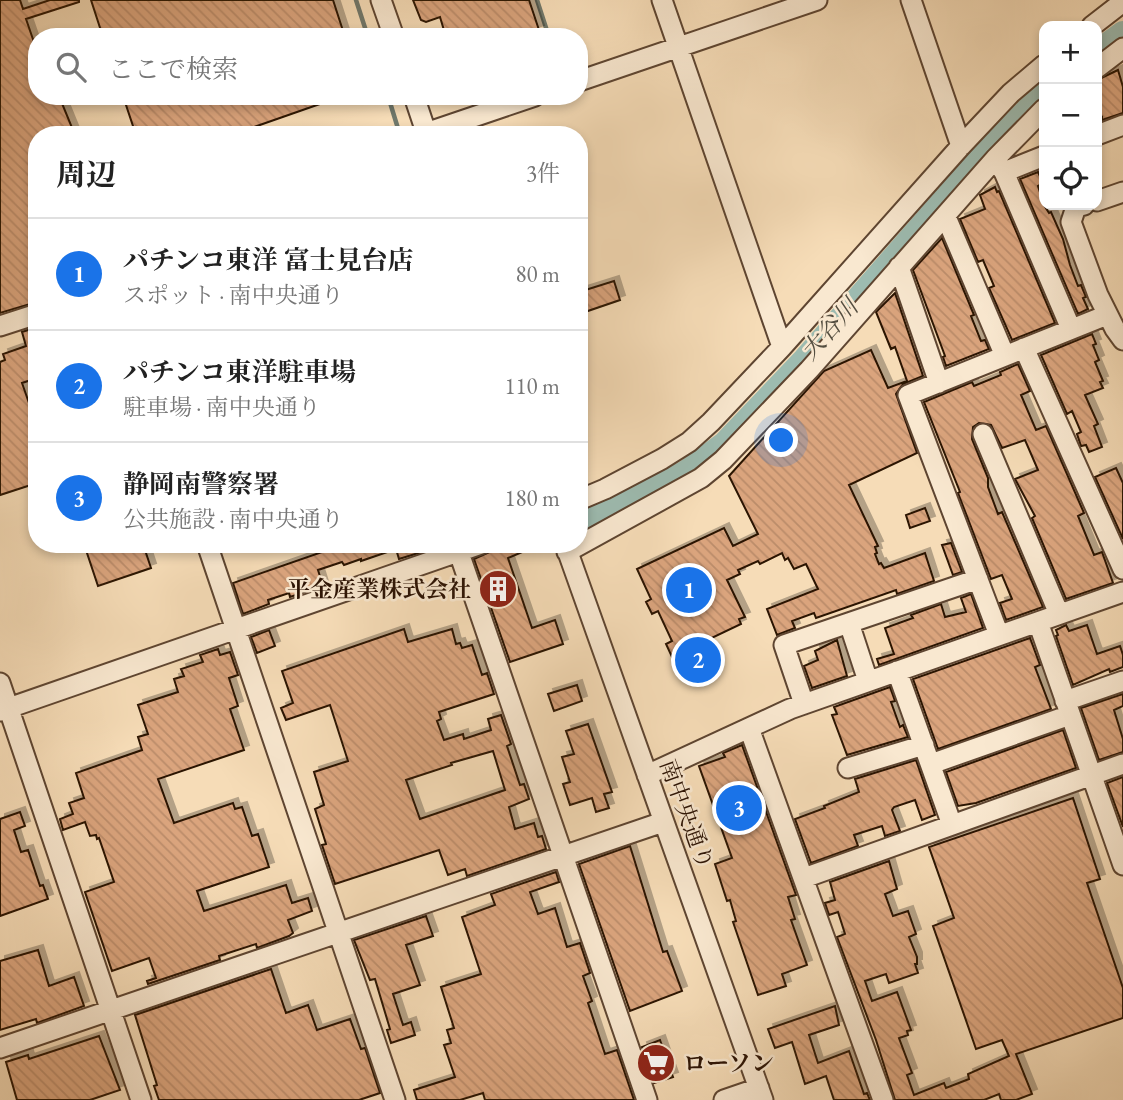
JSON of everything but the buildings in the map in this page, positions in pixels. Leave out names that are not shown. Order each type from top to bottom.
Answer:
[{"type":"street","points":[[381,0],[391,28]]},
{"type":"street","points":[[662,0],[782,347]]},
{"type":"street","points":[[588,78],[817,0]]},
{"type":"street","points":[[911,0],[961,146]]},
{"type":"street","points":[[1098,21],[1123,2]]},
{"type":"street","points":[[1102,64],[1123,48]]},
{"type":"street","points":[[588,496],[625,479],[689,442],[712,422],[961,146],[1011,93],[1039,69]]},
{"type":"street","points":[[417,105],[424,126]]},
{"type":"street","points":[[450,126],[509,105]]},
{"type":"street","points":[[588,537],[701,478],[723,460],[809,370],[899,267],[999,165],[1039,115]]},
{"type":"street","points":[[1102,133],[1123,125]]},
{"type":"street","points":[[999,165],[1039,157]]},
{"type":"street","points":[[999,165],[1072,329]]},
{"type":"street","points":[[1102,199],[1123,192]]},
{"type":"street","points":[[1075,210],[1071,222],[1107,315],[1123,340]]},
{"type":"street","points":[[946,217],[1004,356]]},
{"type":"street","points":[[899,267],[939,383]]},
{"type":"street","points":[[999,635],[908,395],[1107,315]]},
{"type":"street","points":[[0,326],[28,317]]},
{"type":"street","points":[[1024,348],[1123,569]]},
{"type":"street","points":[[983,434],[1059,614]]},
{"type":"street","points":[[209,553],[395,1100]]},
{"type":"street","points":[[4,710],[236,631],[445,553]]},
{"type":"street","points":[[460,553],[647,1100]]},
{"type":"street","name":"南中央通り","points":[[568,553],[761,1094]]},
{"type":"street","points":[[804,704],[784,645],[978,579]]},
{"type":"street","points":[[647,775],[804,704],[1123,592]]},
{"type":"street","points":[[1038,622],[1123,865]]},
{"type":"street","points":[[849,623],[868,681]]},
{"type":"street","points":[[897,671],[952,825]]},
{"type":"street","points":[[931,764],[1068,708],[1123,681]]},
{"type":"street","points":[[0,683],[4,710],[141,1100]]},
{"type":"street","points":[[750,728],[884,1100]]},
{"type":"street","points":[[848,768],[924,745]]},
{"type":"street","points":[[804,878],[1123,764]]},
{"type":"street","points":[[0,1048],[663,822]]},
{"type":"street","points":[[724,1100],[761,1094]]},
{"type":"waterway","points":[[356,0],[365,28]]},
{"type":"waterway","points":[[537,0],[546,28]]},
{"type":"waterway","name":"大谷川","points":[[1102,48],[1123,33]]},
{"type":"waterway","name":"大谷川","points":[[588,520],[623,505],[686,472],[724,444],[805,359],[986,152],[1039,98]]},
{"type":"waterway","points":[[391,105],[397,126]]},
{"type":"place","name":"平金産業株式会社","points":[[498,589]]},
{"type":"place","name":"パチンコ東洋 富士見台店","points":[[689,590]]},
{"type":"place","name":"パチンコ東洋駐車場","points":[[698,660]]},
{"type":"place","name":"静岡南警察署","points":[[739,808]]},
{"type":"place","name":"ローソン","points":[[656,1063]]}]
